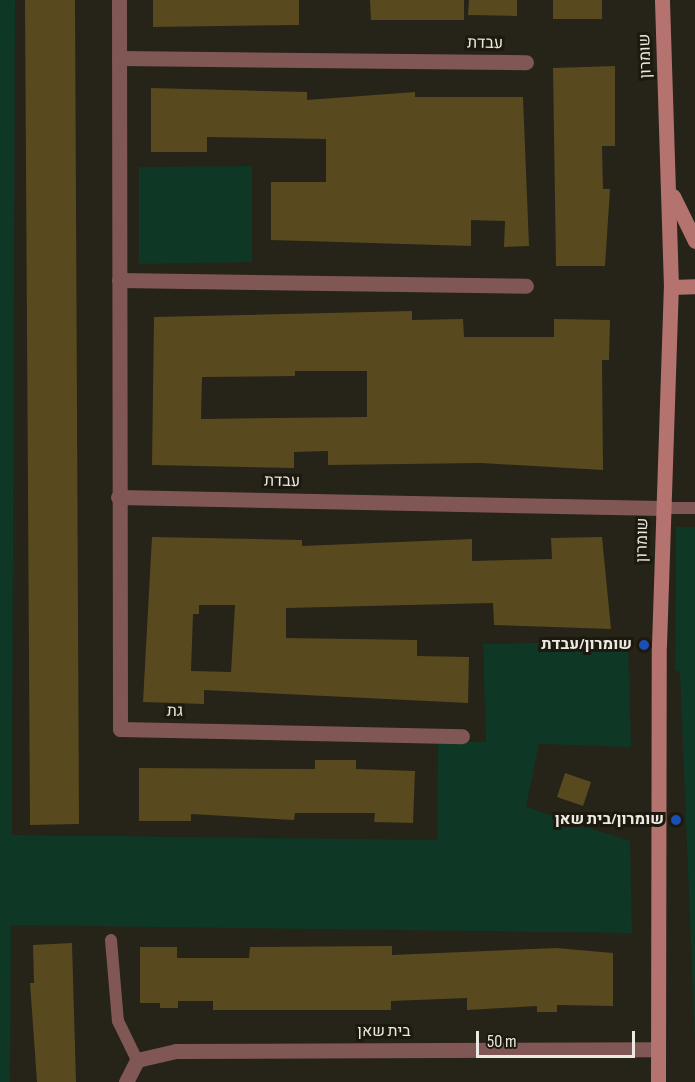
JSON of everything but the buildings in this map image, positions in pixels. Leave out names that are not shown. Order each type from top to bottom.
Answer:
[{"type":"street","points":[[118,497],[119,0]]},
{"type":"street","name":"שומרון","points":[[658,1082],[662,508],[671,287],[662,0]]},
{"type":"street","name":"עבדת","points":[[119,58],[526,63]]},
{"type":"street","points":[[668,184],[695,241]]},
{"type":"street","points":[[119,280],[526,286]]},
{"type":"street","points":[[671,287],[695,286]]},
{"type":"street","name":"עבדת","points":[[118,497],[662,508]]},
{"type":"street","name":"גת","points":[[118,497],[120,729],[462,736]]},
{"type":"street","name":"בית שאן","points":[[137,1060],[176,1051],[658,1049]]},
{"type":"street","points":[[126,1082],[137,1060]]},
{"type":"lane","points":[[662,508],[695,508]]},
{"type":"lane","points":[[111,940],[118,1021],[137,1060]]},
{"type":"green space","points":[[0,0],[15,0],[12,835],[437,840],[438,742],[486,742],[483,644],[628,641],[631,747],[539,744],[526,807],[630,841],[632,933],[11,925],[10,1082],[0,1082]]},
{"type":"green space","points":[[252,166],[252,262],[139,264],[139,167]]},
{"type":"green space","points":[[676,527],[695,527],[695,1044],[680,672],[675,671]]},
{"type":"place","name":"שומרון/עבדת","points":[[644,645]]},
{"type":"place","name":"שומרון/בית שאן","points":[[676,820]]}]
